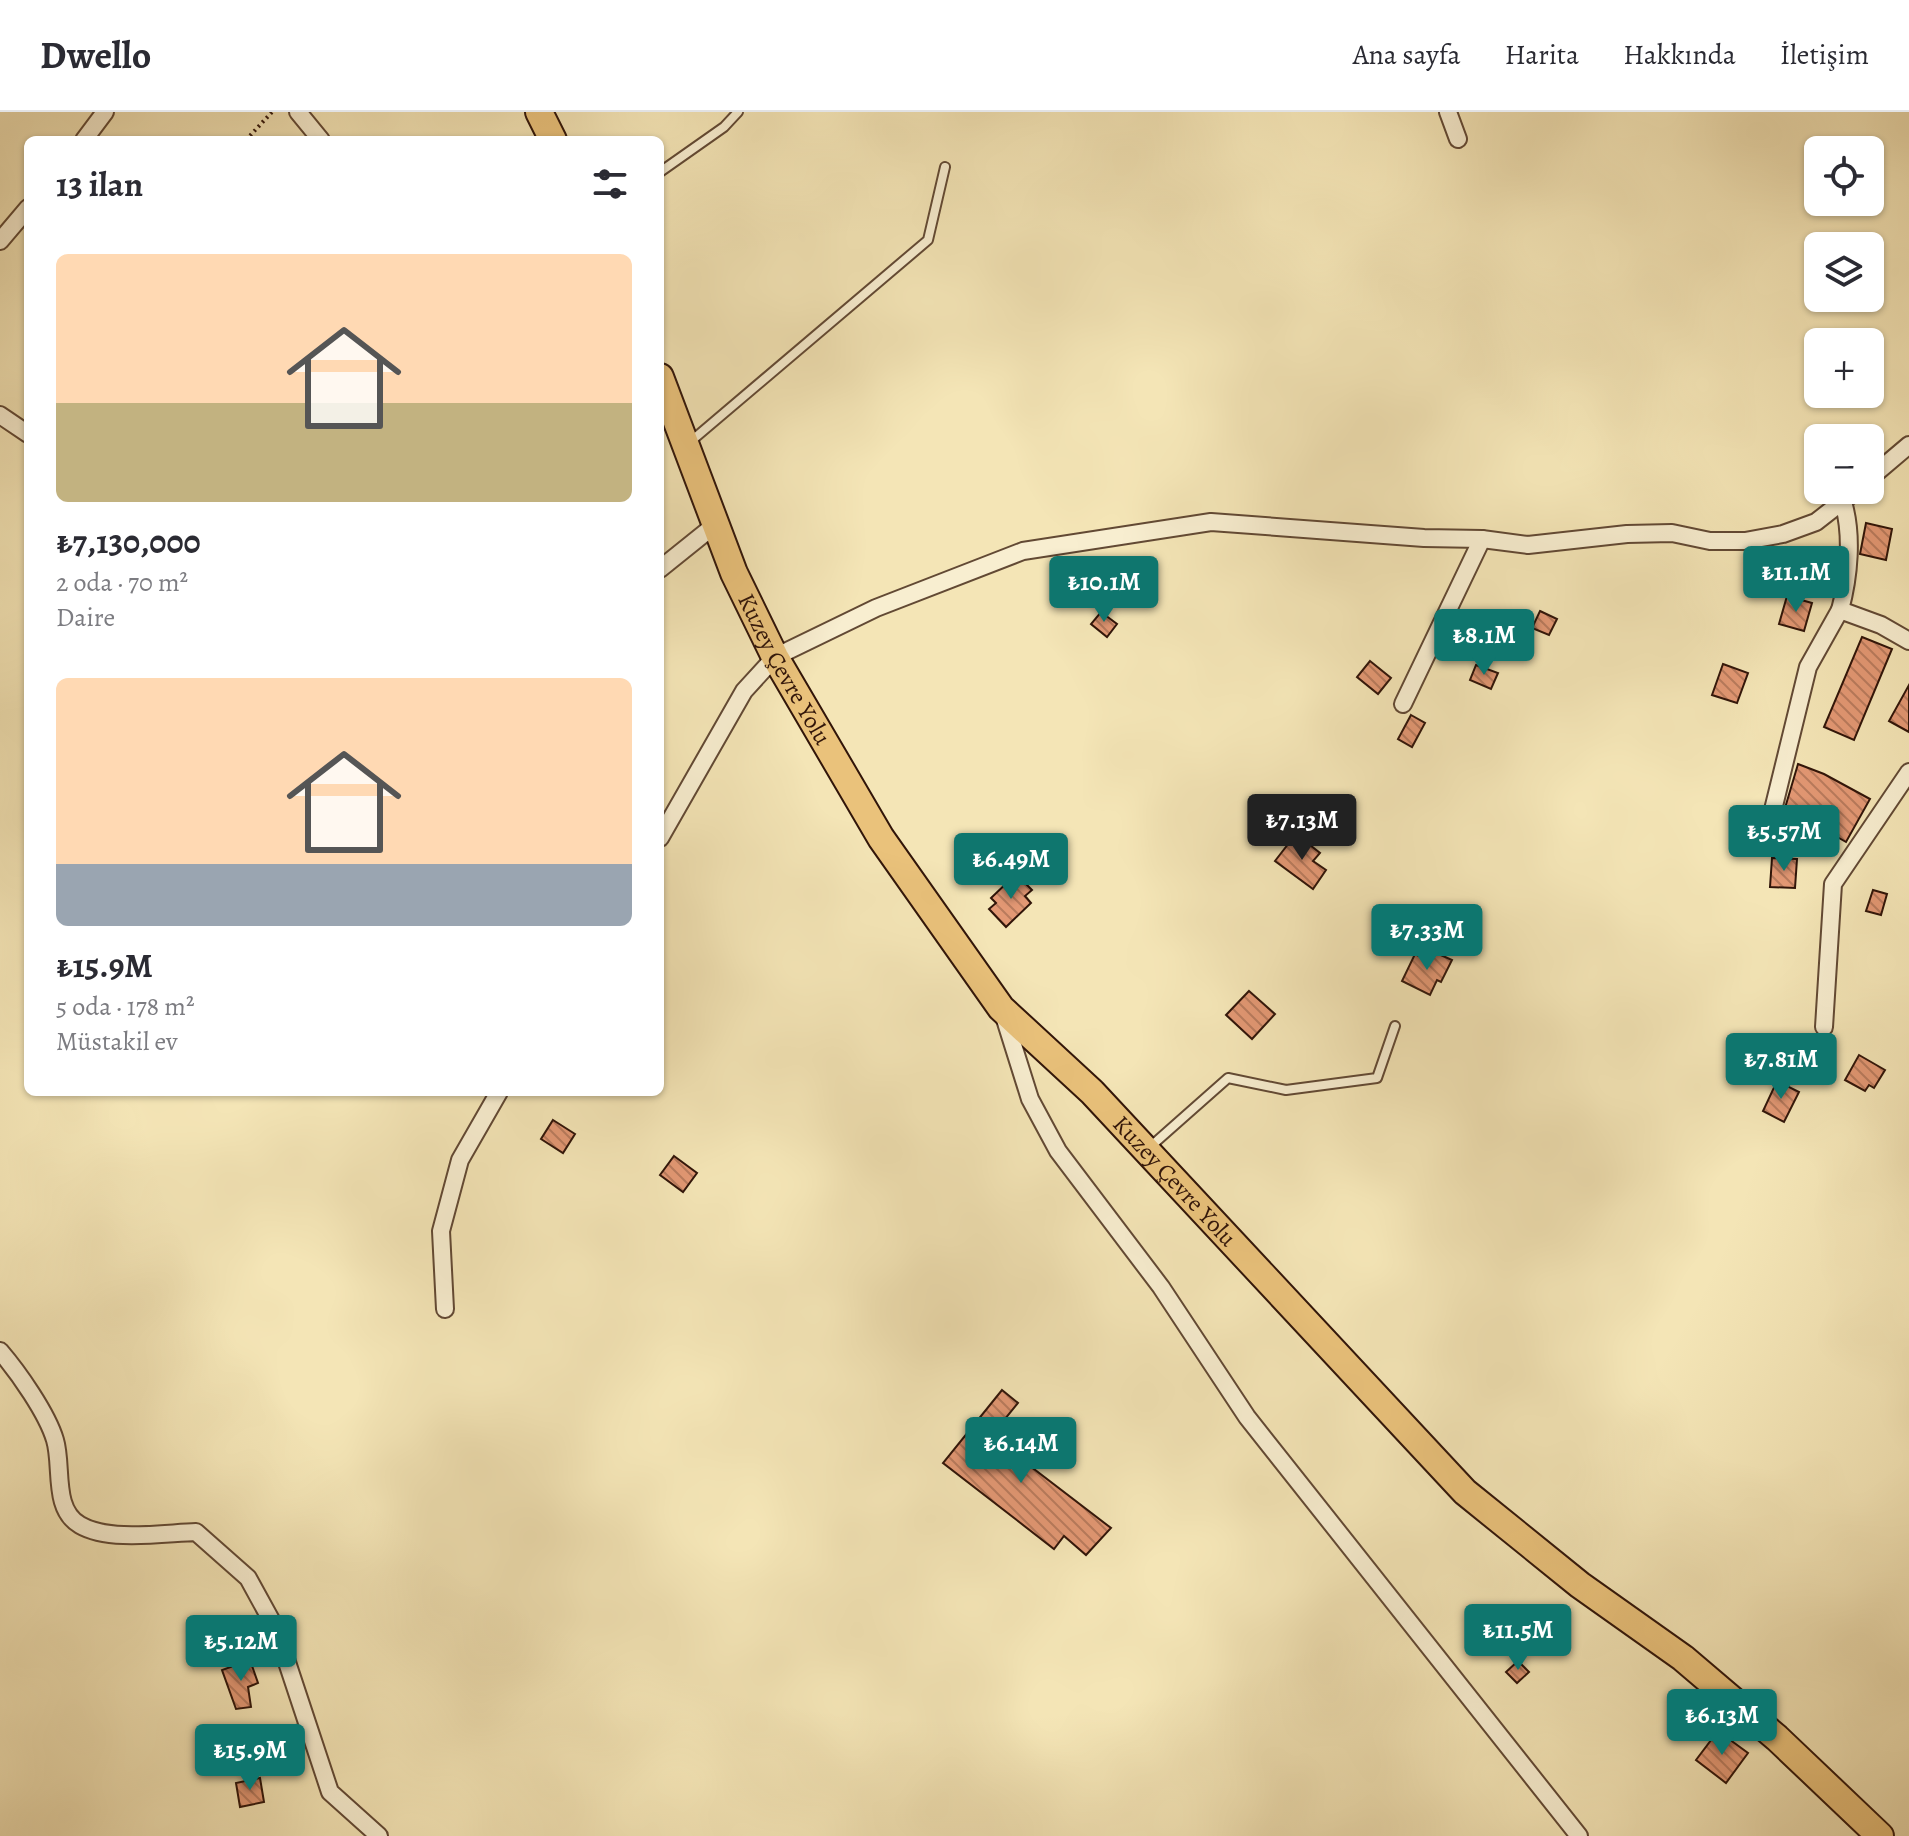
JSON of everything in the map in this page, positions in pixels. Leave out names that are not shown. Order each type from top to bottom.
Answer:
[{"type":"main road","name":"Kuzey Çevre Yolu","points":[[664,387],[734,573],[775,657],[881,838],[1001,1008],[1092,1092],[1465,1492],[1580,1585],[1683,1658],[1777,1738],[1880,1836]]},
{"type":"street","points":[[87,136],[105,112]]},
{"type":"street","points":[[298,112],[318,136]]},
{"type":"street","points":[[1448,112],[1458,139]]},
{"type":"street","points":[[0,241],[24,213]]},
{"type":"street","points":[[0,415],[24,431]]},
{"type":"street","points":[[1884,466],[1909,445]]},
{"type":"street","points":[[664,830],[744,691],[775,657],[876,608],[1023,551],[1211,522],[1424,538],[1482,539],[1528,545],[1627,534],[1672,533],[1710,541],[1745,541],[1783,534],[1816,522],[1840,504]]},
{"type":"street","points":[[1771,818],[1808,667],[1840,610],[1849,546],[1849,520],[1844,504]]},
{"type":"street","points":[[664,566],[716,524]]},
{"type":"street","points":[[1403,704],[1482,539]]},
{"type":"street","points":[[1840,610],[1881,625],[1909,641]]},
{"type":"street","points":[[1824,1027],[1833,884],[1909,772]]},
{"type":"street","points":[[1001,1008],[1030,1099],[1058,1151],[1161,1287],[1247,1417],[1579,1836]]},
{"type":"street","points":[[445,1309],[441,1231],[460,1160],[497,1096]]},
{"type":"street","points":[[0,1351],[20,1374],[55,1439],[63,1503],[79,1525],[108,1534],[196,1532],[248,1578],[276,1629],[330,1792],[379,1836]]},
{"type":"lane","points":[[664,169],[724,127],[738,112]]},
{"type":"lane","points":[[686,445],[928,240],[945,167]]},
{"type":"lane","points":[[1146,1150],[1228,1078],[1286,1090],[1377,1078],[1395,1026]]},
{"type":"path","points":[[250,136],[272,112]]},
{"type":"building","points":[[1866,523],[1892,529],[1886,560],[1860,554]]},
{"type":"building","points":[[1778,559],[1801,563],[1796,592],[1773,589]]},
{"type":"building","points":[[1787,596],[1812,603],[1804,631],[1779,624]]},
{"type":"building","points":[[1540,611],[1557,619],[1549,635],[1532,628]]},
{"type":"building","points":[[1101,612],[1117,624],[1107,637],[1091,624]]},
{"type":"building","points":[[1862,637],[1892,649],[1854,740],[1824,727]]},
{"type":"building","points":[[1370,661],[1391,678],[1378,694],[1357,677]]},
{"type":"building","points":[[1723,664],[1748,673],[1737,703],[1712,695]]},
{"type":"building","points":[[1476,665],[1498,673],[1491,689],[1470,680]]},
{"type":"building","points":[[1909,685],[1909,732],[1889,721]]},
{"type":"building","points":[[1411,715],[1425,723],[1412,747],[1398,739]]},
{"type":"building","points":[[1798,764],[1870,799],[1846,842],[1820,827],[1823,821],[1785,808]]},
{"type":"building","points":[[1296,834],[1320,853],[1313,861],[1326,870],[1313,889],[1275,861]]},
{"type":"building","points":[[1772,858],[1797,859],[1795,888],[1770,887]]},
{"type":"building","points":[[1019,877],[1032,890],[1025,896],[1031,903],[1006,927],[989,909],[996,903],[991,898],[1012,878],[1015,881]]},
{"type":"building","points":[[1873,890],[1887,894],[1881,915],[1866,911]]},
{"type":"building","points":[[1434,952],[1452,960],[1430,995],[1402,981],[1415,954],[1429,961]]},
{"type":"building","points":[[1249,991],[1275,1014],[1252,1039],[1226,1015]]},
{"type":"building","points":[[1859,1055],[1885,1070],[1874,1088],[1869,1085],[1865,1091],[1845,1080]]},
{"type":"building","points":[[1777,1081],[1799,1092],[1784,1122],[1763,1111]]},
{"type":"building","points":[[553,1120],[575,1134],[563,1153],[541,1139]]},
{"type":"building","points":[[674,1156],[697,1173],[683,1192],[660,1175]]},
{"type":"building","points":[[1002,1390],[1018,1403],[991,1436],[1111,1528],[1086,1555],[1064,1536],[1054,1549],[943,1463]]},
{"type":"building","points":[[250,1660],[258,1683],[248,1687],[251,1707],[236,1709],[222,1670]]},
{"type":"building","points":[[1518,1661],[1529,1672],[1517,1683],[1506,1672]]},
{"type":"building","points":[[296,1725],[299,1743],[280,1746],[277,1728]]},
{"type":"building","points":[[1718,1731],[1748,1753],[1726,1783],[1696,1760]]},
{"type":"building","points":[[260,1778],[264,1802],[240,1807],[236,1783]]}]
